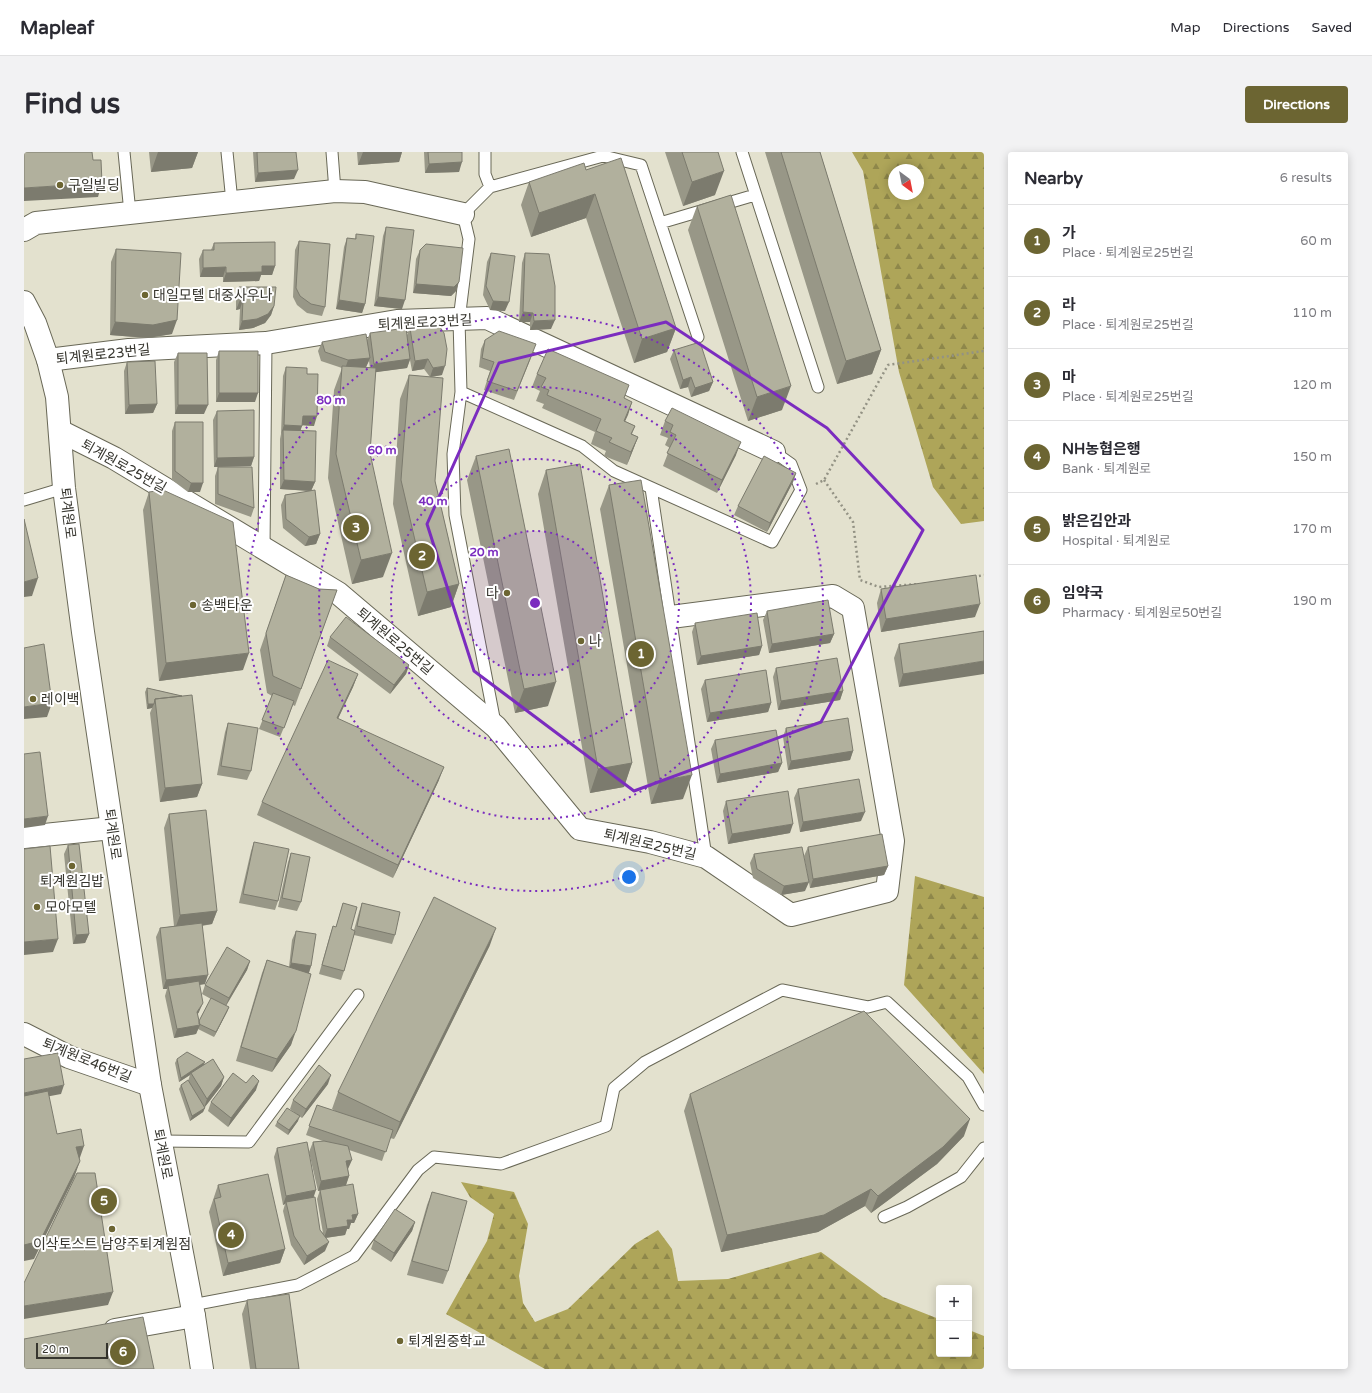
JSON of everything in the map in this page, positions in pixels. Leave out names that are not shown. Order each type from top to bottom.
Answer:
[{"type":"street","points":[[24,230],[36,223],[335,191],[365,192],[463,214]]},
{"type":"street","name":"퇴계원로","points":[[24,302],[35,323],[48,360],[57,397],[64,488],[150,1085],[193,1311],[202,1369]]},
{"type":"street","name":"퇴계원로23번길","points":[[48,360],[129,350],[266,343],[397,321],[487,318],[774,452]]},
{"type":"street","name":"퇴계원로25번길","points":[[60,431],[114,458],[338,593],[496,727],[580,829],[650,842],[706,857],[791,915],[887,891],[893,841],[853,608],[833,596],[671,617]]},
{"type":"street","points":[[24,837],[112,828]]},
{"type":"street","name":"퇴계원로46번길","points":[[24,1034],[69,1057],[150,1085]]},
{"type":"street","points":[[94,1334],[193,1311]]},
{"type":"lane","points":[[124,152],[130,213]]},
{"type":"lane","points":[[227,152],[232,202]]},
{"type":"lane","points":[[332,152],[335,191]]},
{"type":"lane","points":[[485,152],[485,174],[490,187]]},
{"type":"lane","points":[[742,152],[818,387]]},
{"type":"lane","points":[[496,727],[455,514],[453,454],[461,392],[458,320],[470,239],[463,214],[490,187],[603,156],[641,165],[698,337]]},
{"type":"lane","points":[[660,222],[755,195]]},
{"type":"lane","points":[[264,549],[266,343]]},
{"type":"lane","points":[[461,392],[582,446],[614,471],[772,542],[801,490],[791,464],[774,452]]},
{"type":"lane","points":[[24,500],[64,488]]},
{"type":"lane","points":[[651,488],[706,857]]},
{"type":"lane","points":[[193,1311],[298,1284],[354,1256],[418,1170],[434,1157],[501,1164],[606,1126],[614,1088],[644,1062],[782,990],[868,1007],[887,1002],[968,1077],[984,1105]]},
{"type":"lane","points":[[161,1141],[250,1142],[358,995]]},
{"type":"lane","points":[[884,1217],[907,1207],[961,1177],[984,1148]]},
{"type":"path","points":[[801,490],[824,480],[888,365],[984,351]]},
{"type":"path","points":[[824,480],[852,522],[860,580],[879,587],[926,583]]},
{"type":"path","points":[[970,578],[984,575]]},
{"type":"highlighted area","points":[[666,322],[827,428],[923,530],[821,722],[634,791],[474,671],[427,524],[499,363]]},
{"type":"green space","points":[[852,152],[984,152],[984,521],[961,524],[933,487],[899,372],[863,171]]},
{"type":"green space","points":[[915,876],[984,897],[984,1074],[904,985]]},
{"type":"green space","points":[[461,1182],[514,1192],[528,1224],[519,1276],[523,1303],[535,1322],[568,1309],[635,1244],[658,1230],[672,1249],[678,1281],[728,1279],[821,1252],[883,1297],[936,1318],[936,1357],[972,1357],[972,1331],[984,1336],[984,1369],[545,1369],[446,1314],[487,1241],[494,1214],[470,1197]]},
{"type":"building","name":"구일빌딩","points":[[24,152],[92,152],[93,160],[101,160],[102,183],[24,188]]},
{"type":"building","points":[[257,152],[296,152],[298,170],[258,173]]},
{"type":"building","points":[[428,152],[462,152],[462,162],[429,164]]},
{"type":"building","points":[[682,152],[718,152],[724,171],[692,182]]},
{"type":"building","points":[[781,152],[820,152],[881,350],[846,361]]},
{"type":"building","points":[[621,158],[676,328],[642,339],[595,194],[539,213],[529,182],[584,163],[586,170]]},
{"type":"building","points":[[731,195],[791,386],[757,397],[697,206]]},
{"type":"building","points":[[386,227],[414,230],[405,300],[378,297]]},
{"type":"building","points":[[356,234],[374,236],[365,304],[339,300],[347,238],[356,239]]},
{"type":"building","points":[[299,241],[330,244],[325,307],[311,304],[300,296],[296,288]]},
{"type":"building","points":[[275,242],[275,266],[262,266],[262,272],[226,273],[226,267],[203,268],[203,250],[214,250],[214,243]]},
{"type":"building","points":[[426,244],[463,248],[459,282],[454,287],[416,284],[420,250]]},
{"type":"building","points":[[116,249],[181,253],[177,320],[153,325],[115,322]]},
{"type":"building","points":[[491,253],[515,256],[509,302],[493,301],[486,286]]},
{"type":"building","points":[[525,253],[549,254],[555,286],[555,320],[534,321],[533,313],[523,312]]},
{"type":"building","points":[[239,287],[276,287],[274,306],[268,314],[257,319],[242,321],[243,300],[240,300]]},
{"type":"building","points":[[438,324],[444,333],[447,349],[445,366],[433,368],[428,359],[415,361],[410,328]]},
{"type":"building","points":[[406,328],[410,359],[374,364],[370,333]]},
{"type":"building","points":[[499,331],[536,344],[517,391],[487,381],[494,362],[482,358],[485,340]]},
{"type":"building","points":[[366,334],[370,358],[348,360],[325,352],[322,342]]},
{"type":"building","points":[[700,342],[713,382],[695,388],[691,377],[683,380],[674,350]]},
{"type":"building","points":[[548,349],[629,385],[624,398],[632,402],[624,421],[635,426],[631,434],[638,437],[631,452],[609,442],[612,438],[596,431],[601,419],[547,395],[549,390],[541,387],[546,378],[537,374]]},
{"type":"building","points":[[219,351],[258,351],[258,393],[219,393]]},
{"type":"building","points":[[178,353],[207,353],[208,405],[178,405]]},
{"type":"building","points":[[155,361],[157,404],[129,405],[127,362]]},
{"type":"building","points":[[342,366],[376,368],[370,453],[392,553],[361,560],[336,454]]},
{"type":"building","points":[[286,367],[307,368],[307,374],[318,374],[317,416],[303,416],[302,426],[284,425]]},
{"type":"building","points":[[409,375],[443,378],[435,481],[459,584],[427,592],[401,480]]},
{"type":"building","points":[[672,408],[741,442],[722,480],[667,453],[676,435],[670,432],[673,425],[665,421]]},
{"type":"building","points":[[254,410],[254,457],[217,458],[217,411]]},
{"type":"building","points":[[175,422],[203,422],[203,483],[191,483],[175,471]]},
{"type":"building","points":[[283,430],[316,431],[315,482],[284,480]]},
{"type":"building","points":[[509,449],[556,682],[524,689],[476,456]]},
{"type":"building","points":[[764,456],[796,473],[770,523],[738,506]]},
{"type":"building","points":[[580,464],[632,763],[598,769],[546,470]]},
{"type":"building","points":[[218,467],[252,467],[254,508],[218,494]]},
{"type":"building","points":[[641,480],[692,775],[660,781],[609,485]]},
{"type":"building","name":"송백타운","points":[[163,490],[233,522],[249,653],[166,663],[149,492]]},
{"type":"building","points":[[315,490],[320,534],[309,537],[286,519],[285,495]]},
{"type":"building","points":[[24,519],[38,578],[24,582]]},
{"type":"building","points":[[286,575],[319,589],[337,590],[301,689],[273,676],[266,633]]},
{"type":"building","points":[[976,575],[980,604],[886,619],[881,589]]},
{"type":"building","points":[[828,600],[834,634],[772,644],[767,611]]},
{"type":"building","points":[[757,613],[762,646],[701,656],[695,623]]},
{"type":"building","points":[[346,617],[409,665],[394,685],[330,637]]},
{"type":"building","points":[[984,631],[984,661],[903,674],[899,644]]},
{"type":"building","points":[[44,644],[52,703],[24,707],[24,648]]},
{"type":"building","points":[[837,658],[843,691],[781,701],[776,668]]},
{"type":"building","points":[[328,660],[358,674],[337,718],[444,767],[398,865],[262,802]]},
{"type":"building","points":[[766,670],[771,703],[710,713],[705,680]]},
{"type":"building","points":[[147,688],[182,696],[155,699],[154,704],[148,704]]},
{"type":"building","points":[[273,693],[294,701],[284,728],[262,720]]},
{"type":"building","points":[[192,695],[202,784],[165,788],[155,699]]},
{"type":"building","points":[[848,718],[853,751],[791,761],[786,728]]},
{"type":"building","points":[[228,723],[258,728],[251,771],[221,766]]},
{"type":"building","points":[[776,730],[782,763],[720,774],[715,740]]},
{"type":"building","points":[[40,752],[48,816],[24,819],[24,754]]},
{"type":"building","points":[[859,779],[865,812],[803,822],[798,789]]},
{"type":"building","points":[[788,791],[793,824],[732,834],[726,801]]},
{"type":"building","points":[[206,810],[217,911],[180,915],[169,814]]},
{"type":"building","points":[[882,834],[888,866],[813,879],[808,847]]},
{"type":"building","points":[[254,842],[289,849],[278,901],[243,894]]},
{"type":"building","points":[[79,844],[89,934],[76,935],[68,845]]},
{"type":"building","name":"모아모텔","points":[[50,846],[58,939],[24,942],[24,849]]},
{"type":"building","points":[[802,847],[809,882],[784,886],[757,869],[754,854]]},
{"type":"building","points":[[291,853],[310,857],[301,902],[282,898]]},
{"type":"building","points":[[434,897],[496,928],[400,1122],[338,1092]]},
{"type":"building","points":[[343,903],[357,907],[351,929],[355,931],[344,971],[322,965],[333,926],[336,927]]},
{"type":"building","points":[[362,903],[400,912],[395,935],[357,926]]},
{"type":"building","points":[[202,923],[208,975],[166,980],[160,928]]},
{"type":"building","points":[[296,931],[316,934],[311,966],[291,963]]},
{"type":"building","points":[[227,947],[250,961],[229,998],[205,985]]},
{"type":"building","points":[[267,960],[311,974],[296,1031],[277,1059],[241,1047]]},
{"type":"building","points":[[199,981],[203,1003],[197,1012],[200,1025],[177,1029],[168,986]]},
{"type":"building","points":[[211,998],[229,1007],[216,1032],[199,1024],[199,1021]]},
{"type":"building","points":[[864,1011],[970,1119],[943,1147],[878,1196],[871,1189],[824,1215],[727,1235],[690,1094]]},
{"type":"building","points":[[187,1052],[205,1062],[181,1078],[177,1059]]},
{"type":"building","points":[[58,1053],[64,1085],[24,1093],[24,1059]]},
{"type":"building","points":[[213,1059],[224,1077],[207,1099],[191,1073]]},
{"type":"building","points":[[319,1065],[331,1075],[306,1109],[293,1100]]},
{"type":"building","points":[[233,1073],[246,1083],[253,1075],[259,1081],[231,1118],[211,1102]]},
{"type":"building","points":[[188,1080],[205,1108],[192,1116],[181,1085]]},
{"type":"building","points":[[48,1091],[57,1134],[81,1129],[84,1146],[76,1147],[80,1161],[40,1241],[24,1245],[24,1096]]},
{"type":"building","points":[[317,1105],[393,1130],[386,1152],[309,1126]]},
{"type":"building","points":[[287,1108],[300,1116],[289,1130],[277,1122]]},
{"type":"building","points":[[324,1141],[348,1146],[352,1160],[346,1161],[349,1176],[321,1181],[313,1142]]},
{"type":"building","points":[[307,1142],[316,1190],[286,1196],[277,1148]]},
{"type":"building","points":[[77,1173],[95,1173],[113,1292],[24,1306],[24,1283]]},
{"type":"building","points":[[268,1174],[285,1249],[228,1263],[214,1199],[221,1197],[218,1185]]},
{"type":"building","points":[[353,1184],[358,1214],[352,1215],[353,1220],[347,1220],[348,1226],[327,1229],[320,1190]]},
{"type":"building","points":[[432,1192],[467,1201],[448,1271],[412,1261]]},
{"type":"building","points":[[315,1197],[320,1230],[329,1242],[307,1256],[294,1236],[286,1202]]},
{"type":"building","points":[[395,1209],[415,1222],[394,1253],[374,1240]]},
{"type":"building","points":[[289,1294],[299,1369],[256,1369],[247,1300]]},
{"type":"building","points":[[143,1317],[154,1369],[24,1369],[24,1339]]},
{"type":"place","name":"구일빌딩","points":[[60,185]]},
{"type":"place","name":"대일모텔 대중사우나","points":[[145,295]]},
{"type":"place","name":"마","points":[[356,528]]},
{"type":"place","name":"라","points":[[422,556]]},
{"type":"place","name":"다","points":[[507,593]]},
{"type":"place","name":"송백타운","points":[[193,605]]},
{"type":"place","name":"나","points":[[581,641]]},
{"type":"place","name":"가","points":[[641,654]]},
{"type":"place","name":"레이백","points":[[33,699]]},
{"type":"place","name":"퇴계원김밥","points":[[72,866]]},
{"type":"place","name":"모아모텔","points":[[37,907]]},
{"type":"place","name":"밝은김안과","points":[[104,1201]]},
{"type":"place","name":"이삭토스트 남양주퇴계원점","points":[[112,1229]]},
{"type":"place","name":"NH농협은행","points":[[231,1235]]},
{"type":"place","name":"퇴계원중학교","points":[[400,1341]]},
{"type":"place","name":"임약국","points":[[123,1352]]}]
